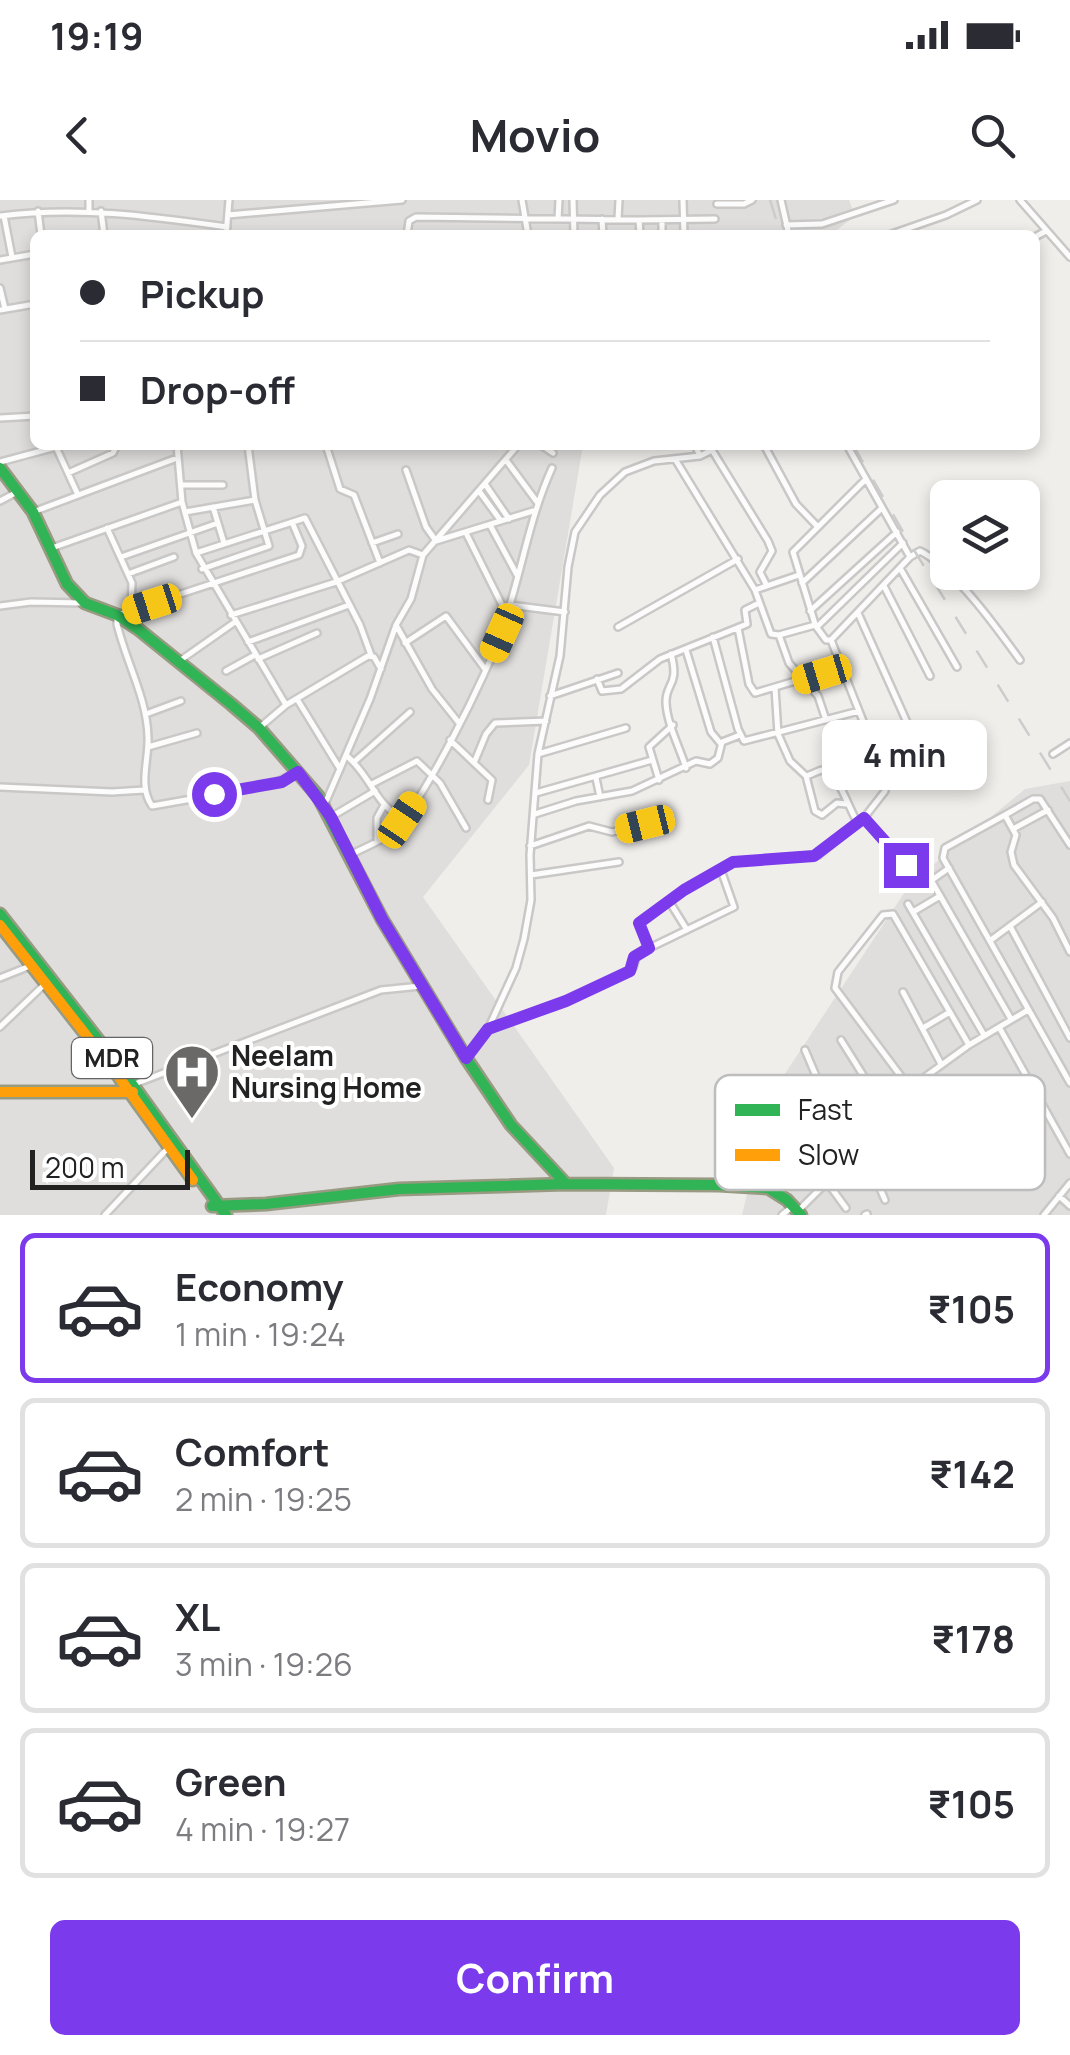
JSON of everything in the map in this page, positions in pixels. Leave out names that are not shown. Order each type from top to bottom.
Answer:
[{"type":"main road","points":[[0,465],[32,512],[68,584],[85,603],[118,615],[178,662],[259,728],[298,772],[331,817],[382,919],[466,1058],[511,1124],[566,1184]]},
{"type":"main road","name":"MDR","points":[[0,914],[32,964]]},
{"type":"main road","name":"MDR","points":[[0,926],[133,1090],[219,1210]]},
{"type":"main road","points":[[0,1092],[133,1090]]},
{"type":"main road","name":"MDR","points":[[133,1090],[169,1148],[219,1210]]},
{"type":"main road","points":[[219,1210],[399,1188],[566,1184],[715,1186]]},
{"type":"main road","points":[[771,1190],[797,1211]]},
{"type":"street","points":[[89,200],[89,211]]},
{"type":"street","points":[[12,258],[2,216],[38,211],[101,211],[226,227],[229,200]]},
{"type":"street","points":[[272,200],[272,212]]},
{"type":"street","points":[[228,215],[272,212],[303,204],[402,200]]},
{"type":"street","points":[[522,200],[527,230]]},
{"type":"street","points":[[558,219],[559,200]]},
{"type":"street","points":[[573,200],[574,230]]},
{"type":"street","points":[[618,220],[619,200]]},
{"type":"street","points":[[683,200],[684,230]]},
{"type":"street","points":[[717,204],[744,204],[752,200]]},
{"type":"street","points":[[780,200],[787,230]]},
{"type":"street","points":[[786,225],[830,222],[894,200]]},
{"type":"street","points":[[904,230],[977,200]]},
{"type":"street","points":[[1020,200],[1070,258]]},
{"type":"street","points":[[38,211],[40,230]]},
{"type":"street","points":[[101,211],[103,230]]},
{"type":"street","points":[[408,230],[409,221],[416,217],[716,219]]},
{"type":"street","points":[[602,220],[603,230]]},
{"type":"street","points":[[639,220],[640,230]]},
{"type":"street","points":[[662,220],[662,230]]},
{"type":"street","points":[[1040,235],[1046,231]]},
{"type":"street","points":[[0,260],[30,255]]},
{"type":"street","points":[[0,288],[2,310],[30,305]]},
{"type":"street","points":[[0,418],[30,416]]},
{"type":"street","points":[[0,465],[42,450]]},
{"type":"street","points":[[55,450],[78,495]]},
{"type":"street","points":[[68,473],[114,450]]},
{"type":"street","points":[[177,450],[182,502],[202,569],[286,705]]},
{"type":"street","points":[[202,569],[268,547],[270,542],[255,500],[249,450]]},
{"type":"street","points":[[328,450],[340,489],[354,494],[380,562]]},
{"type":"street","points":[[324,806],[396,625],[411,599],[423,555],[514,450]]},
{"type":"street","points":[[697,450],[700,456]]},
{"type":"street","points":[[466,1058],[488,1029],[518,960],[532,900],[530,846],[538,754],[560,656],[570,545],[583,517],[625,472],[654,460],[700,456],[712,450],[772,548],[760,572],[767,586]]},
{"type":"street","points":[[767,450],[796,504],[818,527]]},
{"type":"street","points":[[850,450],[910,557]]},
{"type":"street","points":[[32,512],[178,458]]},
{"type":"street","points":[[506,460],[536,502]]},
{"type":"street","points":[[675,460],[755,590],[771,634],[817,625],[903,544]]},
{"type":"street","points":[[350,854],[389,835],[450,740],[486,669],[507,616],[533,511],[552,468]]},
{"type":"street","points":[[406,470],[426,527],[436,541]]},
{"type":"street","points":[[865,480],[793,552],[810,611],[826,640],[832,640],[920,551],[980,607],[1020,660]]},
{"type":"street","points":[[485,484],[509,519]]},
{"type":"street","points":[[181,485],[223,485]]},
{"type":"street","points":[[0,500],[18,491]]},
{"type":"street","points":[[479,491],[501,521]]},
{"type":"street","points":[[185,512],[255,500]]},
{"type":"street","points":[[49,548],[182,502]]},
{"type":"street","points":[[214,508],[225,544]]},
{"type":"street","points":[[802,583],[882,508]]},
{"type":"street","points":[[436,541],[533,511]]},
{"type":"street","points":[[196,554],[307,520],[371,656],[381,669]]},
{"type":"street","points":[[121,557],[218,522]]},
{"type":"street","points":[[292,522],[302,546],[300,555],[118,615],[118,629],[146,714],[144,790],[152,806],[271,785],[298,772]]},
{"type":"street","points":[[490,525],[517,575]]},
{"type":"street","points":[[107,528],[133,590],[131,610]]},
{"type":"street","points":[[810,611],[896,532]]},
{"type":"street","points":[[466,533],[507,616]]},
{"type":"street","points":[[372,543],[398,534]]},
{"type":"street","points":[[178,662],[233,618],[336,582],[409,550],[423,555]]},
{"type":"street","points":[[128,574],[174,557]]},
{"type":"street","points":[[618,627],[738,560]]},
{"type":"street","points":[[900,568],[957,667]]},
{"type":"street","points":[[755,590],[800,575]]},
{"type":"street","points":[[884,585],[930,676]]},
{"type":"street","points":[[0,606],[85,603]]},
{"type":"street","points":[[597,680],[602,691],[622,689],[655,662],[748,622],[745,610],[759,604]]},
{"type":"street","points":[[248,642],[349,605]]},
{"type":"street","points":[[510,605],[565,612]]},
{"type":"street","points":[[858,613],[914,738]]},
{"type":"street","points":[[405,643],[446,616],[486,669]]},
{"type":"street","points":[[396,625],[432,689],[458,723]]},
{"type":"street","points":[[738,628],[752,690],[759,693],[842,667]]},
{"type":"street","points":[[226,671],[316,634]]},
{"type":"street","points":[[779,635],[789,663],[818,696],[826,720]]},
{"type":"street","points":[[712,638],[740,735],[748,742],[859,711]]},
{"type":"street","points":[[649,948],[639,923],[669,901],[737,861],[814,856],[861,820],[880,799],[886,785],[832,640]]},
{"type":"street","points":[[685,649],[712,732],[720,744]]},
{"type":"street","points":[[671,654],[675,678],[666,702],[686,768]]},
{"type":"street","points":[[259,728],[286,705],[371,656]]},
{"type":"street","points":[[550,696],[618,672]]},
{"type":"street","points":[[775,688],[778,734],[790,761],[806,776],[818,814],[837,804],[846,804]]},
{"type":"street","points":[[297,699],[341,770]]},
{"type":"street","points":[[146,714],[181,701]]},
{"type":"street","points":[[354,762],[410,712]]},
{"type":"street","points":[[474,763],[486,734],[496,723],[546,721]]},
{"type":"street","points":[[659,780],[649,747],[672,726]]},
{"type":"street","points":[[538,754],[626,728]]},
{"type":"street","points":[[148,747],[197,733]]},
{"type":"street","points":[[535,814],[632,791],[696,761],[714,762],[720,744],[740,735]]},
{"type":"street","points":[[450,740],[493,782],[488,800]]},
{"type":"street","points":[[1053,754],[1070,743]]},
{"type":"street","points":[[347,756],[383,806],[402,820]]},
{"type":"street","points":[[536,793],[652,760]]},
{"type":"street","points":[[331,817],[413,762],[432,773],[466,828]]},
{"type":"street","points":[[806,776],[827,772],[846,792],[846,804],[861,820],[912,870],[924,869],[1011,1020]]},
{"type":"street","points":[[596,778],[600,796]]},
{"type":"street","points":[[0,787],[144,790]]},
{"type":"street","points":[[1070,845],[1037,798],[945,848],[943,858],[1070,1083]]},
{"type":"street","points":[[376,842],[377,818],[383,806]]},
{"type":"street","points":[[1013,828],[1048,810]]},
{"type":"street","points":[[1004,815],[1016,840],[1012,852],[1014,866],[1042,902],[1070,952]]},
{"type":"street","points":[[530,846],[589,826],[612,832],[645,824]]},
{"type":"street","points":[[531,875],[618,862]]},
{"type":"street","points":[[932,880],[949,868]]},
{"type":"street","points":[[488,1029],[566,1001],[627,973],[633,968],[634,957],[734,907],[720,869]]},
{"type":"street","points":[[913,912],[940,896]]},
{"type":"street","points":[[669,901],[686,930]]},
{"type":"street","points":[[992,940],[1042,902]]},
{"type":"street","points":[[908,904],[984,1036]]},
{"type":"street","points":[[901,1075],[834,988],[838,972],[882,915],[894,914],[969,1045]]},
{"type":"street","points":[[1011,928],[1070,1038]]},
{"type":"street","points":[[0,978],[32,964]]},
{"type":"street","points":[[0,1027],[47,982]]},
{"type":"street","points":[[133,1090],[381,990],[422,986]]},
{"type":"street","points":[[902,992],[942,1064]]},
{"type":"street","points":[[927,1075],[1028,1010]]},
{"type":"street","points":[[923,1028],[950,1012]]},
{"type":"street","points":[[999,1027],[1026,1075]]},
{"type":"street","points":[[841,1040],[863,1075]]},
{"type":"street","points":[[805,1050],[816,1075]]},
{"type":"street","points":[[1045,1109],[1070,1154]]},
{"type":"street","points":[[105,1215],[169,1148]]},
{"type":"street","points":[[1044,1215],[1070,1183]]},
{"type":"street","points":[[782,1215],[797,1211],[819,1190]]},
{"type":"street","points":[[833,1190],[846,1208]]},
{"type":"street","points":[[881,1190],[885,1200]]},
{"type":"street","points":[[1059,1196],[1070,1206]]},
{"type":"shaded area","points":[[0,200],[849,200],[855,216],[837,230],[30,230],[30,450],[582,450],[529,765],[423,897],[614,1168],[606,1215],[0,1215]]},
{"type":"shaded area","points":[[1070,781],[1070,1215],[742,1215],[748,1190],[1045,1190],[1045,1075],[784,1075],[910,884],[1025,789]]},
{"type":"railway","points":[[770,200],[779,230]]},
{"type":"railway","points":[[856,450],[1070,801]]},
{"type":"traffic: fast","points":[[0,468],[33,512],[67,584],[85,603],[117,615],[138,629],[231,704],[259,728],[318,796],[382,919],[466,1058],[511,1125],[566,1184]]},
{"type":"traffic: fast","points":[[0,914],[124,1073],[226,1215]]},
{"type":"traffic: fast","points":[[212,1206],[399,1189],[715,1185]]},
{"type":"traffic: fast","points":[[771,1190],[801,1215]]},
{"type":"traffic: slow","points":[[0,925],[119,1077],[193,1180]]},
{"type":"traffic: slow","points":[[0,1092],[133,1092]]},
{"type":"place","name":"Neelam Nursing Home","points":[[192,1121]]},
{"type":"route","points":[[214,794],[282,782],[298,772],[331,817],[382,919],[466,1058],[488,1029],[566,1001],[630,971],[634,957],[649,948],[639,923],[684,890],[733,862],[814,856],[864,818],[906,865]]}]
